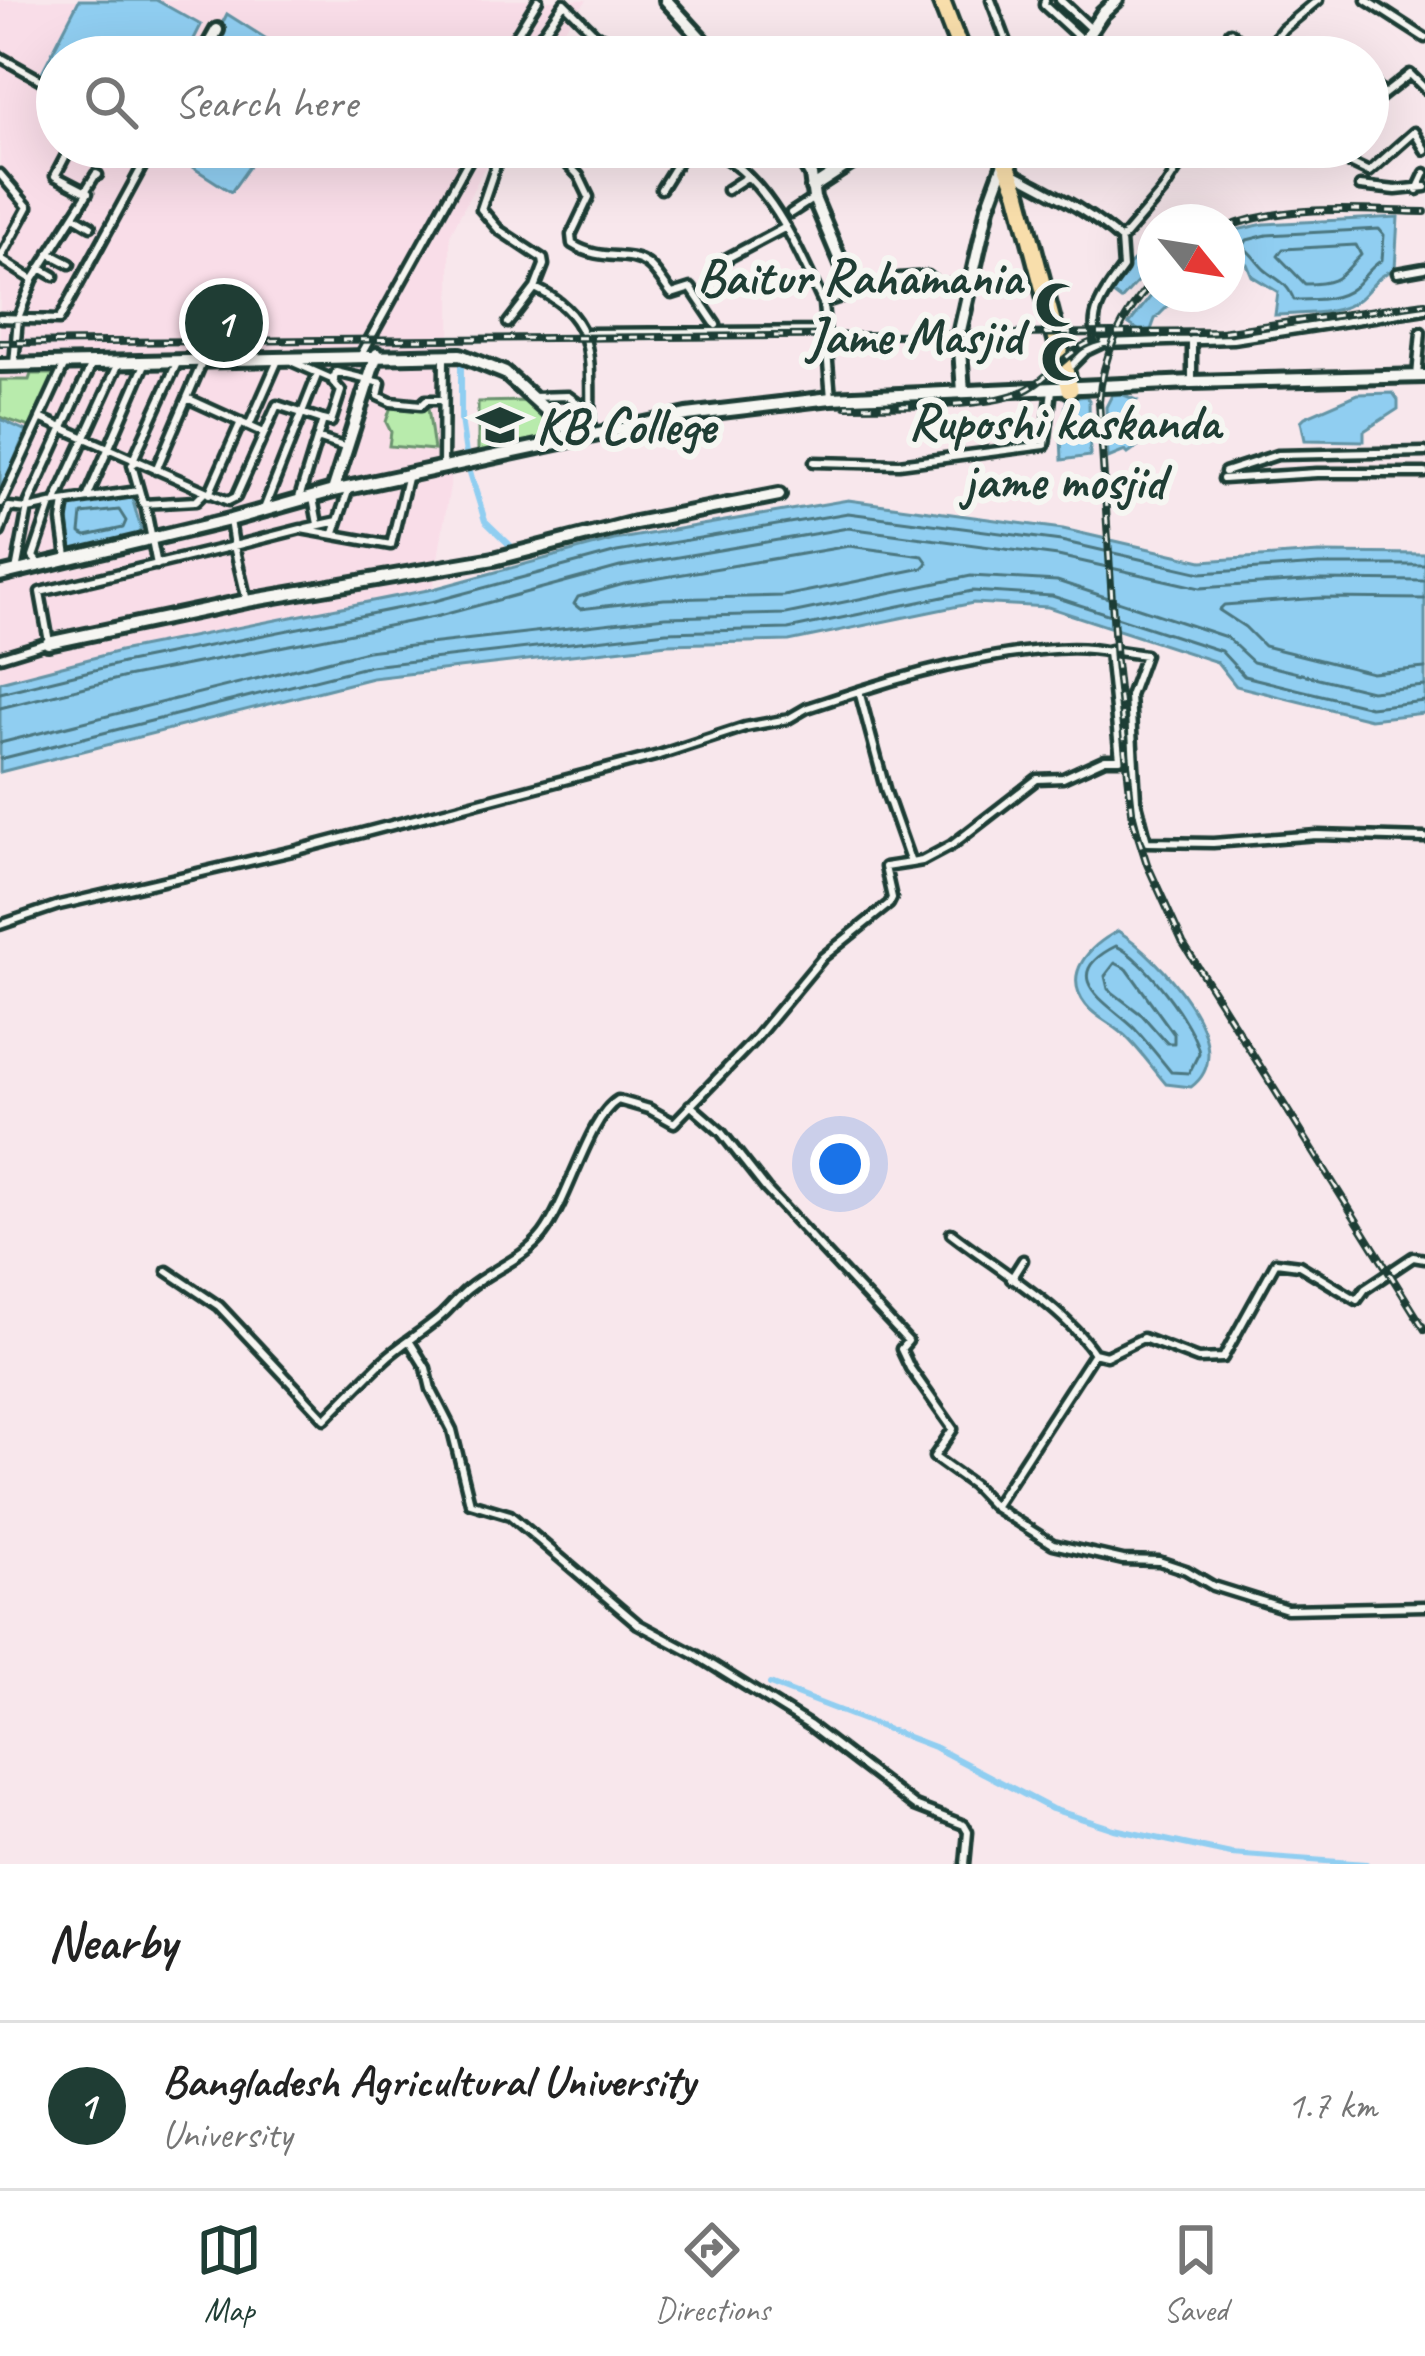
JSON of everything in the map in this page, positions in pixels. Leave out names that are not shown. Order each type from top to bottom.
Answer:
[{"type":"highway","points":[[941,0],[955,36]]},
{"type":"highway","points":[[1009,168],[1067,381]]},
{"type":"street","points":[[516,36],[538,0]]},
{"type":"street","points":[[666,0],[699,36]]},
{"type":"street","points":[[991,0],[1005,36]]},
{"type":"street","points":[[1046,0],[1044,5],[1078,36]]},
{"type":"street","points":[[1060,0],[1092,30]]},
{"type":"street","points":[[1088,36],[1117,0]]},
{"type":"street","points":[[1277,36],[1318,0]]},
{"type":"street","points":[[1366,0],[1425,38]]},
{"type":"street","points":[[540,36],[565,2],[600,36]]},
{"type":"street","points":[[214,36],[217,30]]},
{"type":"street","points":[[1230,32],[1234,36]]},
{"type":"street","points":[[542,33],[545,36]]},
{"type":"street","points":[[0,57],[36,77]]},
{"type":"street","points":[[1389,90],[1410,74],[1425,89]]},
{"type":"street","points":[[1389,155],[1414,132],[1425,150]]},
{"type":"street","points":[[59,168],[55,176],[86,190]]},
{"type":"street","points":[[0,318],[59,320],[142,168]]},
{"type":"street","points":[[361,355],[464,168]]},
{"type":"street","points":[[495,168],[481,209],[499,230],[544,262],[535,289],[508,323]]},
{"type":"street","points":[[572,168],[589,197],[571,235],[572,244],[597,257],[626,257],[649,265],[672,294],[691,288],[716,325]]},
{"type":"street","points":[[661,189],[674,168]]},
{"type":"street","points":[[740,168],[786,227],[823,303]]},
{"type":"street","points":[[807,168],[853,291]]},
{"type":"street","points":[[791,213],[847,168]]},
{"type":"street","points":[[963,392],[959,334],[988,207],[1002,168]]},
{"type":"street","points":[[1022,168],[1121,241]]},
{"type":"street","points":[[1100,344],[1094,320],[1104,293],[1123,268],[1121,241],[1177,168]]},
{"type":"street","points":[[1360,186],[1421,189],[1425,173]]},
{"type":"street","points":[[0,174],[28,207],[0,259],[34,280]]},
{"type":"street","points":[[14,364],[18,318],[34,280],[98,175]]},
{"type":"street","points":[[728,190],[747,176]]},
{"type":"street","points":[[74,216],[91,226]]},
{"type":"street","points":[[721,262],[786,227]]},
{"type":"street","points":[[58,240],[72,247]]},
{"type":"street","points":[[49,253],[70,264]]},
{"type":"street","points":[[40,268],[50,276]]},
{"type":"street","points":[[1397,273],[1425,268]]},
{"type":"street","points":[[830,398],[823,303],[899,278],[928,275],[937,284],[971,285]]},
{"type":"street","points":[[535,289],[578,320],[588,333],[591,433]]},
{"type":"street","points":[[0,575],[350,487],[687,415],[830,398],[1052,390],[1067,381],[1086,351],[1100,344],[1251,337],[1425,309]]},
{"type":"street","points":[[588,333],[826,332]]},
{"type":"street","points":[[1067,381],[1421,376],[1421,332]]},
{"type":"street","points":[[1192,340],[1192,382]]},
{"type":"street","points":[[333,491],[377,354]]},
{"type":"street","points":[[0,364],[444,354],[489,364],[505,373],[575,436]]},
{"type":"street","points":[[443,467],[444,354]]},
{"type":"street","points":[[40,418],[233,501],[277,405],[331,422],[341,391],[334,380],[282,358]]},
{"type":"street","points":[[145,505],[196,501],[207,493],[282,358]]},
{"type":"street","points":[[157,565],[132,465],[177,362]]},
{"type":"street","points":[[156,470],[203,362]]},
{"type":"street","points":[[38,564],[33,557],[119,363]]},
{"type":"street","points":[[87,498],[146,363]]},
{"type":"street","points":[[0,532],[3,504],[65,364]]},
{"type":"street","points":[[16,571],[28,509],[92,364]]},
{"type":"street","points":[[334,380],[336,372],[381,383],[378,397],[392,403],[421,405],[426,400],[443,400]]},
{"type":"street","points":[[263,511],[318,373]]},
{"type":"street","points":[[814,462],[899,464],[1046,445],[1052,390]]},
{"type":"street","points":[[530,398],[568,396],[590,412]]},
{"type":"street","points":[[187,398],[264,433]]},
{"type":"street","points":[[298,502],[323,420]]},
{"type":"street","points":[[317,438],[347,448]]},
{"type":"street","points":[[1425,452],[1276,455],[1224,476],[1425,471]]},
{"type":"street","points":[[301,529],[391,545],[408,474]]},
{"type":"street","points":[[334,533],[350,487]]},
{"type":"street","points":[[3,504],[28,509],[138,491]]},
{"type":"street","points":[[0,657],[247,601],[494,560],[635,524],[779,495]]},
{"type":"street","points":[[313,498],[318,525]]},
{"type":"street","points":[[57,503],[68,558]]},
{"type":"street","points":[[230,520],[247,601]]},
{"type":"street","points":[[48,643],[40,592],[338,521]]},
{"type":"street","points":[[0,925],[59,905],[297,850],[788,719],[807,708],[900,678],[1040,649],[1144,655],[1130,696],[1136,800],[1147,842],[1213,843],[1317,835],[1425,838]]},
{"type":"street","points":[[167,1271],[219,1306],[325,1418],[388,1356],[542,1234],[570,1190],[590,1142],[590,1130],[611,1104],[618,1100],[633,1104],[674,1123],[754,1040],[823,957],[889,904],[891,894],[883,869],[922,861],[952,845],[1037,779],[1063,778],[1105,759],[1120,759],[1113,667],[1109,652],[1099,650]]},
{"type":"street","points":[[859,691],[910,862]]},
{"type":"street","points":[[690,1105],[721,1132],[766,1190],[908,1341],[901,1349],[910,1368],[953,1429],[934,1457],[974,1485],[994,1507],[1053,1544],[1123,1560],[1160,1561],[1214,1586],[1287,1609],[1425,1606]]},
{"type":"street","points":[[951,1233],[1085,1339],[1094,1353],[1106,1356],[1143,1338],[1198,1359],[1223,1358],[1276,1262],[1299,1264],[1357,1300],[1365,1288],[1414,1257],[1425,1259]]},
{"type":"street","points":[[1011,1279],[1023,1260]]},
{"type":"street","points":[[410,1342],[427,1368],[430,1389],[452,1430],[470,1503],[510,1515],[638,1624],[696,1654],[809,1725],[915,1806],[964,1826],[968,1832],[965,1864]]},
{"type":"street","points":[[994,1507],[1094,1353]]},
{"type":"shaded area","points":[[0,0],[587,0],[559,36],[36,36],[36,168],[484,168],[450,235],[450,486],[433,589],[120,651],[0,682]]},
{"type":"green space","points":[[31,374],[55,374],[32,428],[0,417],[0,380],[29,380]]},
{"type":"green space","points":[[526,401],[550,423],[546,440],[478,456],[478,402]]},
{"type":"green space","points":[[392,403],[428,408],[434,450],[389,446],[391,432],[386,422]]},
{"type":"water","points":[[79,0],[156,0],[201,25],[196,36],[61,36]]},
{"type":"water","points":[[227,14],[262,36],[216,36]]},
{"type":"water","points":[[194,168],[248,168],[231,192]]},
{"type":"water","points":[[1398,217],[1395,269],[1341,308],[1275,315],[1278,292],[1252,276],[1245,264],[1245,228]]},
{"type":"water","points":[[1137,257],[1137,283],[1121,300],[1109,291]]},
{"type":"water","points":[[1138,312],[1162,312],[1151,330],[1141,332],[1129,324]]},
{"type":"water","points":[[1393,393],[1398,409],[1364,431],[1364,441],[1305,440],[1301,421],[1305,417],[1358,394]]},
{"type":"water","points":[[1112,395],[1136,400],[1131,402],[1135,411],[1129,411],[1140,422],[1142,444],[1128,454],[1108,458],[1106,407]]},
{"type":"water","points":[[1086,396],[1090,456],[1062,460],[1067,399]]},
{"type":"water","points":[[0,419],[26,431],[0,495]]},
{"type":"water","points":[[132,498],[141,529],[136,537],[71,552],[67,504]]},
{"type":"water","points":[[848,500],[1063,529],[1202,561],[1319,553],[1425,554],[1425,713],[1370,719],[1236,686],[1217,662],[1048,607],[973,603],[789,641],[667,644],[372,678],[0,772],[0,682],[120,651],[433,589],[614,540]]},
{"type":"water","points":[[1118,931],[1172,980],[1202,1027],[1208,1049],[1205,1070],[1191,1087],[1166,1084],[1129,1040],[1090,1009],[1079,993],[1082,961]]},
{"type":"waterway","points":[[461,360],[467,461]]},
{"type":"waterway","points":[[468,466],[485,521],[515,550]]},
{"type":"waterway","points":[[770,1684],[934,1747],[1052,1809],[1114,1829],[1231,1854],[1366,1864]]},
{"type":"railway","points":[[1245,221],[1300,211],[1425,212]]},
{"type":"railway","points":[[1137,301],[1116,336],[1099,402],[1116,662],[1133,820],[1147,864],[1183,943],[1425,1330]]},
{"type":"railway","points":[[0,343],[1221,332],[1425,303]]},
{"type":"railway","points":[[846,406],[1002,398],[1030,388],[1076,351],[1098,340]]},
{"type":"place","name":"Baitur Rahamania Jame Masjid","points":[[1058,305]]},
{"type":"place","name":"Bangladesh Agricultural University","points":[[224,323]]},
{"type":"place","name":"Ruposhi kaskanda jame mosjid","points":[[1064,359]]},
{"type":"place","name":"KB College","points":[[500,425]]}]
